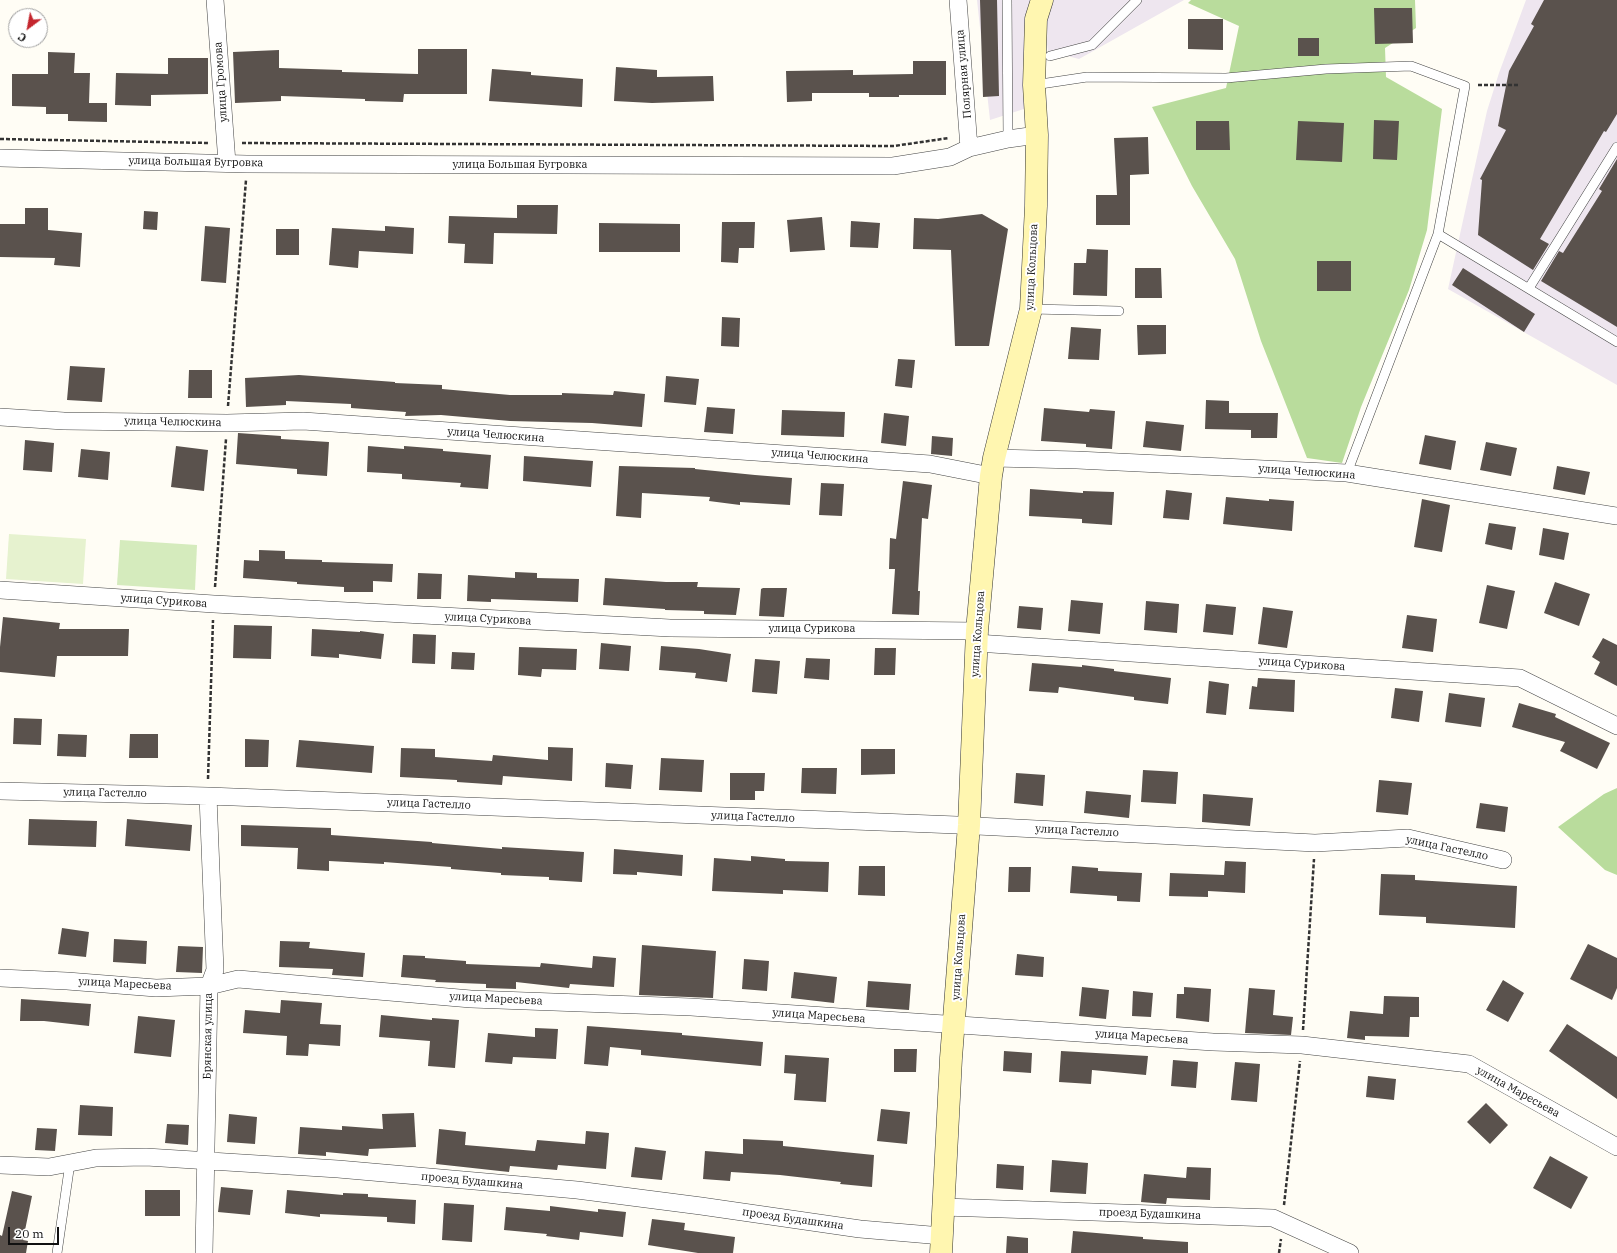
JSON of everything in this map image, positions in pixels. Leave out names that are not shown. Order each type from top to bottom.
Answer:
[{"type":"street","name":"улица Громова","points":[[214,0],[227,163]]},
{"type":"street","name":"Полярная улица","points":[[958,0],[969,131],[969,148]]},
{"type":"street","name":"улица Кольцова","points":[[942,1245],[954,1025],[969,825],[976,637],[993,467],[1031,309],[1036,206],[1037,135],[1034,85],[1039,10]]},
{"type":"street","name":"улица Большая Бугровка","points":[[0,158],[247,164],[893,166],[950,157],[969,148],[1008,139],[1037,135]]},
{"type":"street","name":"улица Челюскина","points":[[0,417],[64,421],[227,423],[303,421],[993,467],[1077,460],[1347,473],[1617,516]]},
{"type":"street","name":"улица Сурикова","points":[[0,590],[214,604],[670,628],[976,637],[1520,678],[1617,726]]},
{"type":"street","name":"улица Гастелло","points":[[0,791],[208,796],[969,825],[1315,842],[1408,838],[1503,860]]},
{"type":"street","name":"Брянская улица","points":[[204,1253],[209,986],[215,970],[208,796]]},
{"type":"street","name":"улица Маресьева","points":[[0,978],[67,981],[156,988],[209,986],[238,979],[471,999],[691,1007],[1213,1042],[1302,1045],[1469,1064],[1617,1147]]},
{"type":"street","name":"проезд Будашкина","points":[[0,1165],[48,1167],[96,1158],[146,1157],[206,1162],[338,1169],[577,1190],[860,1229],[942,1245]]},
{"type":"street","name":"проезд Будашкина","points":[[944,1207],[1274,1218],[1350,1253]]},
{"type":"lane","points":[[1007,0],[1008,139]]},
{"type":"lane","points":[[1050,56],[1092,45],[1137,0]]},
{"type":"lane","points":[[1034,85],[1087,77],[1226,78],[1326,69],[1411,66],[1465,86],[1438,234],[1347,473]]},
{"type":"lane","points":[[1529,288],[1617,147]]},
{"type":"lane","points":[[1438,234],[1617,342]]},
{"type":"lane","points":[[1031,309],[1119,311]]},
{"type":"lane","points":[[57,1253],[70,1163]]},
{"type":"path","points":[[1465,86],[1519,85]]},
{"type":"path","points":[[0,139],[226,143],[894,146],[952,137],[969,131]]},
{"type":"path","points":[[208,796],[214,604],[247,164]]},
{"type":"path","points":[[1279,1253],[1302,1045],[1315,842]]},
{"type":"shaded area","points":[[977,0],[1031,0],[1027,108],[990,120]]},
{"type":"shaded area","points":[[1049,0],[1184,0],[1079,59],[1048,51],[1044,23]]},
{"type":"shaded area","points":[[1526,0],[1617,0],[1617,385],[1448,289],[1487,111],[1499,73]]},
{"type":"green space","points":[[1191,0],[1415,0],[1416,28],[1385,48],[1386,77],[1442,109],[1427,230],[1409,290],[1361,407],[1342,463],[1307,458],[1261,341],[1235,259],[1192,186],[1152,107],[1226,88],[1239,26],[1188,3]]},
{"type":"green space","points":[[9,534],[86,539],[83,584],[6,579]]},
{"type":"green space","points":[[120,540],[197,545],[195,590],[117,585]]},
{"type":"green space","points":[[1617,788],[1617,875],[1605,870],[1558,827],[1604,794]]},
{"type":"building","points":[[980,0],[997,0],[999,96],[983,97]]},
{"type":"building","points":[[1544,0],[1617,0],[1617,114],[1606,132],[1604,131],[1540,239],[1549,244],[1533,270],[1478,235],[1482,180],[1480,179],[1506,130],[1498,126],[1509,71],[1534,26],[1531,24]]},
{"type":"building","points":[[1374,8],[1412,8],[1413,43],[1375,44]]},
{"type":"building","points":[[1188,19],[1223,19],[1223,50],[1188,49]]},
{"type":"building","points":[[1298,38],[1319,38],[1319,56],[1298,56]]},
{"type":"building","points":[[418,49],[467,49],[467,94],[404,94],[403,102],[281,96],[281,101],[235,103],[233,52],[279,50],[279,68],[342,70],[342,72],[418,74]]},
{"type":"building","points":[[48,52],[75,53],[74,73],[90,73],[89,103],[107,103],[107,122],[68,121],[68,114],[46,114],[46,107],[12,106],[12,74],[48,74]]},
{"type":"building","points":[[168,58],[208,58],[208,94],[151,95],[151,106],[115,105],[116,73],[168,74]]},
{"type":"building","points":[[913,61],[946,61],[946,95],[899,95],[899,97],[869,97],[869,93],[812,93],[812,101],[787,102],[786,71],[853,70],[853,75],[913,74]]},
{"type":"building","points":[[616,67],[657,70],[657,77],[713,76],[714,101],[652,103],[614,101]]},
{"type":"building","points":[[492,69],[531,72],[531,75],[583,79],[582,107],[489,101]]},
{"type":"building","points":[[1374,120],[1399,121],[1397,160],[1373,159]]},
{"type":"building","points":[[1196,121],[1229,121],[1230,150],[1196,150]]},
{"type":"building","points":[[1298,121],[1344,123],[1342,162],[1296,160]]},
{"type":"building","points":[[1148,137],[1149,174],[1130,175],[1130,225],[1096,225],[1096,195],[1117,195],[1114,138]]},
{"type":"building","points":[[1617,159],[1617,327],[1541,281],[1559,251],[1563,253],[1602,191],[1599,189]]},
{"type":"building","points":[[517,205],[558,205],[557,234],[494,233],[493,264],[464,263],[465,244],[448,243],[449,216],[517,218]]},
{"type":"building","points":[[25,208],[48,208],[48,230],[82,233],[80,267],[54,265],[55,258],[0,257],[0,224],[25,224]]},
{"type":"building","points":[[144,211],[158,212],[157,230],[143,229]]},
{"type":"building","points":[[982,214],[1008,229],[989,346],[955,346],[951,250],[913,249],[914,218],[938,219]]},
{"type":"building","points":[[822,217],[825,250],[790,252],[787,220]]},
{"type":"building","points":[[851,221],[880,223],[878,248],[850,247]]},
{"type":"building","points":[[722,222],[755,222],[754,248],[739,248],[738,263],[721,262]]},
{"type":"building","points":[[599,223],[680,224],[680,252],[599,252]]},
{"type":"building","points":[[205,226],[230,228],[226,283],[201,281]]},
{"type":"building","points":[[385,226],[414,228],[413,254],[359,251],[358,268],[329,265],[332,228],[385,231]]},
{"type":"building","points":[[276,229],[299,229],[299,255],[276,255]]},
{"type":"building","points":[[1087,249],[1108,250],[1107,296],[1073,295],[1074,263],[1086,263]]},
{"type":"building","points":[[1317,261],[1351,261],[1351,291],[1317,291]]},
{"type":"building","points":[[1135,268],[1161,268],[1162,298],[1135,298]]},
{"type":"building","points":[[1463,268],[1535,314],[1524,332],[1452,285]]},
{"type":"building","points":[[722,317],[740,318],[739,347],[721,346]]},
{"type":"building","points":[[1137,325],[1166,325],[1166,354],[1138,355]]},
{"type":"building","points":[[1071,327],[1101,329],[1099,360],[1068,359]]},
{"type":"building","points":[[898,359],[915,360],[912,388],[895,386]]},
{"type":"building","points":[[70,366],[105,368],[102,402],[67,400]]},
{"type":"building","points":[[189,370],[212,370],[212,398],[188,398]]},
{"type":"building","points":[[299,375],[395,383],[442,385],[442,389],[510,395],[562,395],[562,393],[613,395],[614,391],[645,394],[642,427],[592,423],[510,421],[441,415],[405,416],[406,412],[351,408],[351,404],[286,401],[286,405],[246,407],[245,378]]},
{"type":"building","points":[[666,376],[699,379],[696,405],[664,402]]},
{"type":"building","points":[[1206,400],[1229,401],[1229,413],[1278,413],[1277,438],[1251,438],[1251,430],[1205,429]]},
{"type":"building","points":[[707,407],[735,409],[733,434],[704,432]]},
{"type":"building","points":[[1044,408],[1089,412],[1090,409],[1115,411],[1112,449],[1086,447],[1086,444],[1041,441]]},
{"type":"building","points":[[782,410],[845,412],[844,437],[781,435]]},
{"type":"building","points":[[884,413],[909,416],[906,446],[881,443]]},
{"type":"building","points":[[1146,421],[1184,425],[1181,451],[1143,447]]},
{"type":"building","points":[[238,433],[281,436],[281,439],[329,442],[327,476],[297,474],[297,469],[236,464]]},
{"type":"building","points":[[1425,435],[1456,441],[1451,470],[1419,464]]},
{"type":"building","points":[[932,436],[953,438],[952,456],[931,454]]},
{"type":"building","points":[[25,440],[54,443],[52,472],[23,470]]},
{"type":"building","points":[[1486,442],[1517,448],[1511,476],[1480,470]]},
{"type":"building","points":[[176,446],[208,450],[204,491],[171,487]]},
{"type":"building","points":[[368,446],[404,449],[404,446],[491,455],[488,489],[460,487],[461,483],[402,479],[402,474],[367,472]]},
{"type":"building","points":[[81,449],[110,452],[108,480],[78,477]]},
{"type":"building","points":[[524,456],[593,461],[591,487],[523,481]]},
{"type":"building","points":[[619,466],[695,468],[792,478],[790,505],[740,502],[740,505],[709,501],[710,497],[642,493],[641,518],[616,516]]},
{"type":"building","points":[[1557,466],[1590,472],[1585,495],[1553,489]]},
{"type":"building","points":[[903,481],[932,485],[928,519],[922,518],[918,591],[920,591],[919,615],[892,614],[895,569],[889,569],[890,538],[896,539]]},
{"type":"building","points":[[821,483],[844,484],[842,516],[819,515]]},
{"type":"building","points":[[1030,489],[1083,493],[1083,491],[1114,492],[1112,525],[1082,523],[1082,519],[1029,516]]},
{"type":"building","points":[[1166,490],[1192,493],[1189,520],[1163,518]]},
{"type":"building","points":[[1226,497],[1269,501],[1269,499],[1294,501],[1292,531],[1223,524]]},
{"type":"building","points":[[1422,499],[1450,505],[1442,552],[1414,547]]},
{"type":"building","points":[[1489,523],[1516,527],[1512,550],[1485,544]]},
{"type":"building","points":[[1543,528],[1569,533],[1564,560],[1539,555]]},
{"type":"building","points":[[259,550],[285,551],[285,559],[322,560],[322,562],[393,564],[392,582],[373,581],[373,592],[344,592],[344,587],[243,578],[244,560],[259,561]]},
{"type":"building","points":[[515,572],[537,573],[537,578],[579,579],[578,602],[491,599],[491,602],[467,601],[468,575],[515,578]]},
{"type":"building","points":[[418,573],[442,574],[441,599],[417,599]]},
{"type":"building","points":[[605,578],[666,582],[698,582],[697,587],[740,588],[736,615],[704,614],[704,611],[665,610],[603,605]]},
{"type":"building","points":[[1555,582],[1590,594],[1579,626],[1544,613]]},
{"type":"building","points":[[1487,585],[1515,591],[1507,629],[1479,623]]},
{"type":"building","points":[[787,588],[784,617],[759,616],[761,589]]},
{"type":"building","points":[[1071,600],[1103,603],[1100,634],[1068,631]]},
{"type":"building","points":[[1146,601],[1179,604],[1177,633],[1144,630]]},
{"type":"building","points":[[1206,604],[1236,607],[1233,635],[1203,632]]},
{"type":"building","points":[[1019,606],[1043,608],[1041,630],[1017,628]]},
{"type":"building","points":[[1263,607],[1293,611],[1287,648],[1258,644]]},
{"type":"building","points":[[1407,615],[1437,619],[1433,652],[1402,648]]},
{"type":"building","points":[[3,617],[60,623],[59,629],[129,629],[128,656],[57,656],[55,677],[0,672],[0,647]]},
{"type":"building","points":[[234,625],[272,626],[271,659],[233,658]]},
{"type":"building","points":[[312,629],[360,631],[384,634],[381,659],[339,654],[339,658],[311,656]]},
{"type":"building","points":[[413,634],[436,635],[435,664],[412,663]]},
{"type":"building","points":[[1603,638],[1617,645],[1617,686],[1594,674],[1600,662],[1592,657]]},
{"type":"building","points":[[601,643],[631,646],[629,671],[599,669]]},
{"type":"building","points":[[661,646],[699,649],[731,654],[727,682],[695,678],[696,673],[659,670]]},
{"type":"building","points":[[519,647],[577,649],[576,670],[542,669],[541,677],[518,675]]},
{"type":"building","points":[[875,648],[896,648],[895,675],[874,675]]},
{"type":"building","points":[[452,652],[475,653],[474,670],[451,669]]},
{"type":"building","points":[[806,658],[830,659],[829,680],[804,678]]},
{"type":"building","points":[[755,659],[780,661],[777,694],[752,692]]},
{"type":"building","points":[[1032,663],[1082,667],[1082,665],[1114,669],[1114,671],[1171,678],[1168,704],[1134,700],[1134,697],[1059,687],[1058,693],[1029,691]]},
{"type":"building","points":[[1258,678],[1295,680],[1294,712],[1249,709],[1252,686],[1257,687]]},
{"type":"building","points":[[1209,681],[1229,684],[1226,715],[1206,713]]},
{"type":"building","points":[[1395,688],[1423,691],[1419,722],[1391,718]]},
{"type":"building","points":[[1449,693],[1485,698],[1481,727],[1445,722]]},
{"type":"building","points":[[1519,703],[1556,714],[1555,717],[1610,743],[1597,769],[1560,751],[1565,742],[1512,727]]},
{"type":"building","points":[[14,718],[42,719],[41,745],[13,744]]},
{"type":"building","points":[[58,734],[87,735],[86,757],[57,756]]},
{"type":"building","points":[[130,734],[158,734],[158,758],[129,758]]},
{"type":"building","points":[[245,739],[269,740],[268,767],[245,767]]},
{"type":"building","points":[[299,740],[374,746],[372,773],[296,767]]},
{"type":"building","points":[[548,747],[573,748],[572,781],[503,776],[502,785],[457,782],[457,780],[400,777],[401,748],[435,749],[435,757],[492,761],[493,755],[548,760]]},
{"type":"building","points":[[861,749],[895,749],[895,774],[861,775]]},
{"type":"building","points":[[661,758],[704,760],[702,792],[659,790]]},
{"type":"building","points":[[606,763],[633,765],[631,789],[605,787]]},
{"type":"building","points":[[802,768],[837,768],[836,794],[801,793]]},
{"type":"building","points":[[1143,770],[1178,772],[1176,804],[1141,802]]},
{"type":"building","points":[[730,773],[765,773],[764,791],[755,791],[755,800],[730,800]]},
{"type":"building","points":[[1016,773],[1045,775],[1043,806],[1014,803]]},
{"type":"building","points":[[1379,780],[1412,783],[1408,815],[1376,812]]},
{"type":"building","points":[[1086,791],[1131,795],[1129,818],[1084,813]]},
{"type":"building","points":[[1203,794],[1253,798],[1250,826],[1202,822]]},
{"type":"building","points":[[1480,803],[1508,807],[1505,832],[1476,828]]},
{"type":"building","points":[[29,819],[97,821],[96,847],[28,845]]},
{"type":"building","points":[[127,819],[192,825],[190,851],[125,846]]},
{"type":"building","points":[[241,825],[331,828],[331,835],[432,842],[502,849],[502,847],[584,852],[582,882],[549,880],[549,877],[501,875],[501,873],[451,869],[451,867],[384,862],[384,864],[329,861],[329,871],[297,869],[298,848],[241,846]]},
{"type":"building","points":[[614,849],[683,855],[682,876],[637,872],[637,875],[613,874]]},
{"type":"building","points":[[751,856],[785,859],[785,861],[829,862],[828,892],[783,890],[783,894],[712,891],[714,858],[751,861]]},
{"type":"building","points":[[1225,861],[1246,862],[1245,893],[1208,891],[1208,897],[1169,896],[1170,873],[1224,875]]},
{"type":"building","points":[[859,866],[885,866],[885,896],[858,895]]},
{"type":"building","points":[[1072,866],[1098,868],[1098,871],[1142,873],[1140,902],[1117,901],[1117,896],[1070,893]]},
{"type":"building","points":[[1009,867],[1031,867],[1030,892],[1008,892]]},
{"type":"building","points":[[1381,874],[1415,875],[1415,880],[1517,886],[1515,928],[1426,923],[1426,917],[1379,915]]},
{"type":"building","points":[[62,928],[89,932],[86,957],[58,954]]},
{"type":"building","points":[[114,939],[147,941],[146,964],[113,962]]},
{"type":"building","points":[[280,941],[310,942],[309,948],[365,953],[363,977],[332,975],[333,969],[279,967]]},
{"type":"building","points":[[1588,944],[1617,958],[1617,988],[1612,1000],[1570,979]]},
{"type":"building","points":[[642,945],[716,951],[713,998],[639,995]]},
{"type":"building","points":[[178,946],[203,947],[202,973],[176,972]]},
{"type":"building","points":[[1017,954],[1044,957],[1043,977],[1015,975]]},
{"type":"building","points":[[403,955],[466,961],[466,964],[540,967],[541,963],[592,968],[593,956],[616,958],[614,987],[570,984],[569,988],[516,982],[516,989],[486,988],[486,984],[435,982],[436,980],[401,977]]},
{"type":"building","points":[[744,959],[769,961],[767,991],[742,989]]},
{"type":"building","points":[[794,972],[837,977],[834,1003],[791,998]]},
{"type":"building","points":[[1503,980],[1524,993],[1508,1022],[1486,1010]]},
{"type":"building","points":[[868,981],[911,984],[909,1010],[866,1007]]},
{"type":"building","points":[[1082,987],[1109,990],[1106,1019],[1079,1016]]},
{"type":"building","points":[[1184,987],[1211,989],[1209,1022],[1176,1018],[1177,994],[1184,994]]},
{"type":"building","points":[[1249,988],[1275,990],[1273,1015],[1293,1017],[1291,1035],[1245,1033]]},
{"type":"building","points":[[1133,991],[1153,993],[1151,1017],[1132,1016]]},
{"type":"building","points":[[1384,996],[1419,997],[1419,1017],[1410,1017],[1409,1037],[1365,1036],[1365,1040],[1347,1038],[1350,1011],[1383,1014]]},
{"type":"building","points":[[21,999],[91,1004],[89,1026],[44,1021],[20,1021]]},
{"type":"building","points":[[281,1000],[322,1003],[320,1024],[341,1025],[340,1046],[309,1044],[308,1056],[286,1055],[287,1036],[243,1033],[245,1010],[280,1013]]},
{"type":"building","points":[[381,1015],[432,1020],[432,1018],[459,1020],[455,1068],[428,1066],[430,1041],[379,1037]]},
{"type":"building","points":[[138,1016],[175,1020],[171,1057],[134,1053]]},
{"type":"building","points":[[1567,1024],[1617,1057],[1617,1099],[1549,1051]]},
{"type":"building","points":[[587,1026],[682,1033],[682,1035],[763,1042],[761,1066],[641,1055],[641,1050],[610,1047],[608,1066],[584,1064]]},
{"type":"building","points":[[535,1028],[558,1029],[556,1059],[513,1057],[512,1064],[485,1062],[488,1033],[535,1037]]},
{"type":"building","points":[[894,1049],[917,1049],[916,1072],[894,1072]]},
{"type":"building","points":[[1004,1051],[1032,1053],[1031,1073],[1003,1071]]},
{"type":"building","points":[[1061,1051],[1148,1056],[1146,1075],[1092,1070],[1091,1084],[1059,1082]]},
{"type":"building","points":[[785,1055],[829,1058],[826,1102],[794,1100],[796,1074],[784,1073]]},
{"type":"building","points":[[1173,1060],[1198,1062],[1196,1088],[1171,1086]]},
{"type":"building","points":[[1235,1062],[1260,1064],[1257,1102],[1231,1100]]},
{"type":"building","points":[[1368,1076],[1396,1079],[1394,1100],[1366,1097]]},
{"type":"building","points":[[1486,1103],[1508,1125],[1490,1144],[1467,1122]]},
{"type":"building","points":[[80,1105],[113,1107],[112,1136],[78,1135]]},
{"type":"building","points":[[881,1109],[910,1112],[907,1144],[877,1141]]},
{"type":"building","points":[[414,1113],[416,1147],[369,1149],[368,1156],[326,1152],[326,1156],[298,1154],[300,1127],[342,1130],[342,1126],[383,1129],[382,1114]]},
{"type":"building","points":[[229,1114],[257,1117],[255,1144],[227,1142]]},
{"type":"building","points":[[167,1124],[189,1125],[188,1145],[165,1143]]},
{"type":"building","points":[[37,1128],[57,1129],[55,1151],[35,1150]]},
{"type":"building","points":[[439,1129],[466,1132],[465,1145],[535,1151],[537,1140],[585,1144],[586,1131],[609,1133],[606,1169],[558,1165],[557,1170],[510,1166],[509,1172],[436,1164]]},
{"type":"building","points":[[743,1139],[783,1141],[783,1146],[874,1155],[872,1187],[780,1175],[731,1172],[730,1181],[703,1179],[705,1151],[743,1154]]},
{"type":"building","points":[[635,1147],[666,1151],[662,1180],[631,1177]]},
{"type":"building","points":[[1550,1156],[1588,1177],[1571,1209],[1533,1188]]},
{"type":"building","points":[[1052,1160],[1088,1163],[1086,1194],[1050,1192]]},
{"type":"building","points":[[997,1164],[1024,1166],[1023,1190],[996,1188]]},
{"type":"building","points":[[1187,1167],[1211,1168],[1210,1200],[1167,1198],[1166,1204],[1141,1202],[1144,1174],[1186,1178]]},
{"type":"building","points":[[221,1187],[253,1190],[250,1215],[218,1212]]},
{"type":"building","points":[[145,1190],[180,1190],[180,1216],[145,1216]]},
{"type":"building","points":[[287,1190],[343,1195],[343,1193],[368,1194],[368,1197],[416,1200],[415,1224],[387,1222],[387,1217],[320,1214],[320,1217],[285,1213]]},
{"type":"building","points":[[12,1191],[32,1196],[23,1240],[28,1241],[26,1253],[0,1253],[0,1235],[2,1236]]},
{"type":"building","points":[[444,1203],[474,1205],[472,1242],[442,1240]]},
{"type":"building","points":[[550,1206],[598,1212],[598,1209],[626,1212],[623,1237],[580,1232],[579,1240],[546,1236],[547,1234],[504,1230],[506,1207],[550,1211]]},
{"type":"building","points":[[652,1219],[685,1223],[684,1230],[735,1237],[733,1253],[698,1253],[648,1245]]},
{"type":"building","points":[[1073,1231],[1143,1237],[1143,1239],[1188,1242],[1188,1253],[1071,1253]]},
{"type":"building","points":[[1007,1236],[1028,1238],[1028,1253],[1006,1253]]}]
